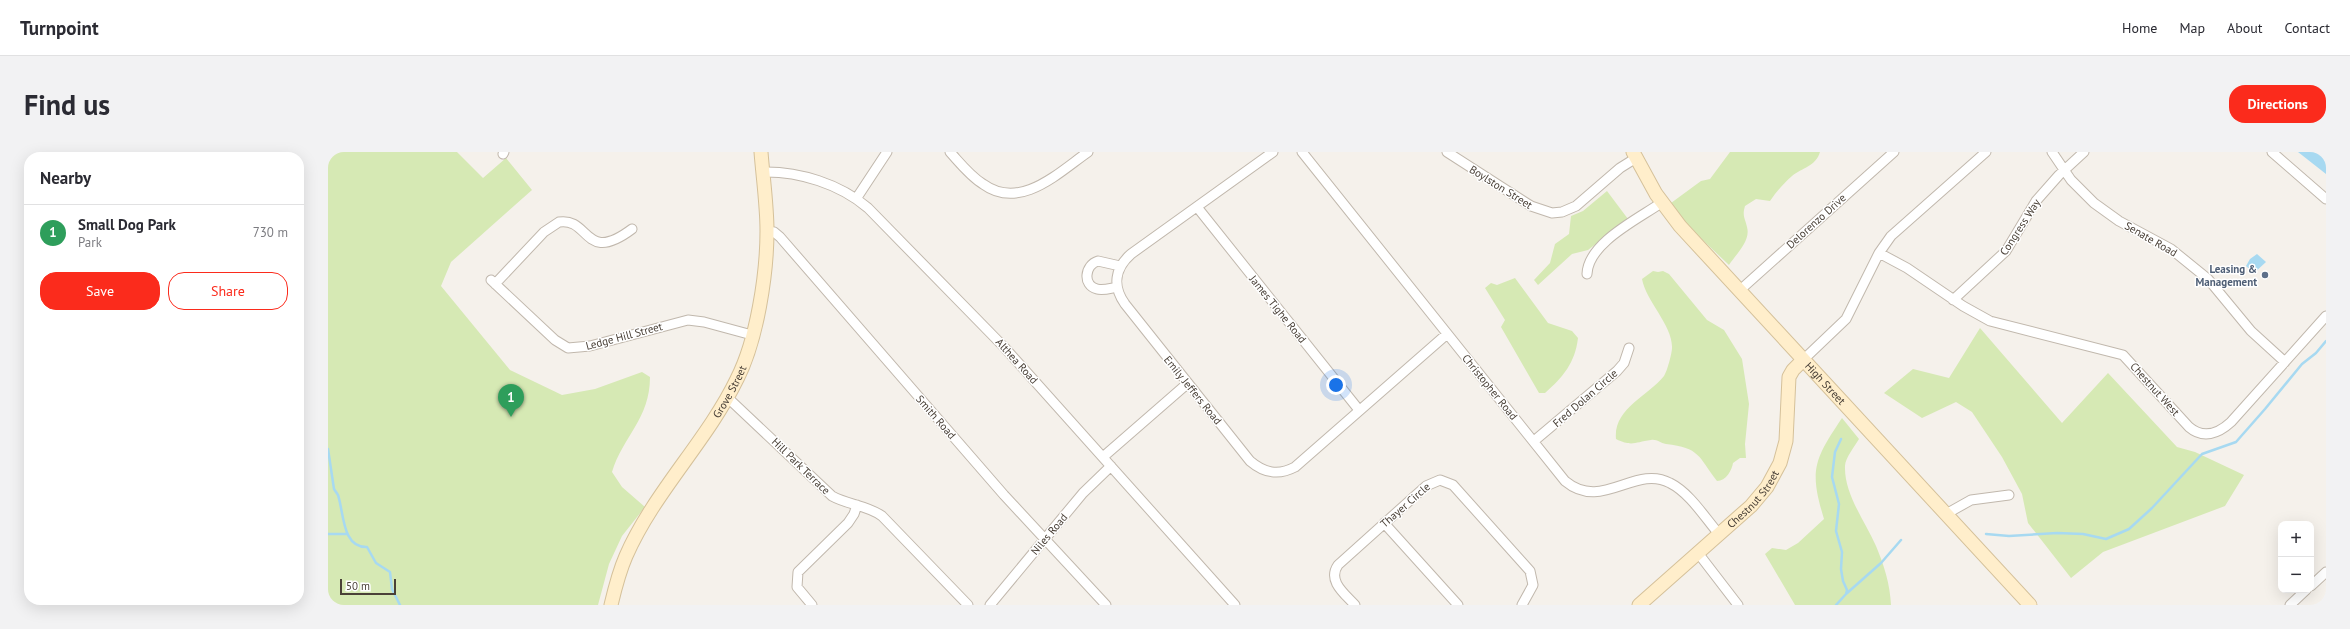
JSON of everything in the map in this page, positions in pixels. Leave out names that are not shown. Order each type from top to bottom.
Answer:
[{"type":"main road","name":"Grove Street","points":[[611,605],[621,567],[634,538],[727,397],[743,365],[752,335],[761,293],[767,231],[761,152]]},
{"type":"main road","name":"High Street","points":[[1634,155],[1662,203],[1739,291],[2030,605]]},
{"type":"main road","name":"Chestnut Street","points":[[1639,605],[1760,497],[1774,476],[1786,441],[1789,377],[1793,370],[1803,360]]},
{"type":"street","points":[[856,199],[887,152]]},
{"type":"street","points":[[950,152],[983,185],[997,192],[1013,194],[1037,187],[1088,152]]},
{"type":"street","points":[[1120,266],[1098,261],[1090,266],[1087,274],[1089,283],[1095,288],[1101,290],[1117,287],[1120,266],[1131,254],[1273,152]]},
{"type":"street","name":"Christopher Road","points":[[1302,152],[1565,481],[1581,490],[1600,492],[1652,479],[1672,484],[1684,494],[1719,534]]},
{"type":"street","name":"Boylston Street","points":[[1447,152],[1531,206],[1552,213],[1562,212],[1576,206],[1634,155]]},
{"type":"street","name":"Delorenzo Drive","points":[[1739,291],[1894,152]]},
{"type":"street","points":[[1803,360],[1846,319],[1879,253],[1895,232],[1986,152]]},
{"type":"street","name":"Senate Road","points":[[2052,152],[2074,184],[2100,208],[2165,246],[2204,276],[2220,292],[2254,334],[2285,362]]},
{"type":"street","name":"Congress Way","points":[[1954,300],[2006,251],[2032,206],[2064,170],[2084,152]]},
{"type":"street","points":[[2272,152],[2326,199]]},
{"type":"street","name":"Althea Road","points":[[762,172],[782,173],[818,182],[837,188],[856,199],[893,233],[1000,342],[1235,605]]},
{"type":"street","points":[[1587,274],[1590,260],[1598,248],[1662,203]]},
{"type":"street","name":"James Tighe Road","points":[[1197,206],[1360,410]]},
{"type":"street","name":"Ledge Hill Street","points":[[632,229],[616,240],[600,243],[592,240],[571,223],[559,222],[544,232],[493,282],[555,340],[568,348],[590,346],[688,320],[704,322],[752,335]]},
{"type":"street","name":"Smith Road","points":[[767,231],[774,232],[780,237],[1004,495],[1106,605]]},
{"type":"street","name":"Chestnut West","points":[[1879,253],[1907,268],[1954,300],[1990,321],[2123,355],[2189,427],[2203,435],[2216,432],[2228,426],[2326,316]]},
{"type":"street","name":"Emily Jeffers Road","points":[[1117,287],[1125,304],[1250,461],[1262,470],[1272,473],[1295,467],[1447,334]]},
{"type":"street","name":"Fred Dolan Circle","points":[[1534,442],[1617,371],[1624,363],[1629,348]]},
{"type":"street","points":[[1103,457],[1188,383]]},
{"type":"street","name":"Hill Park Terrace","points":[[727,397],[737,404],[828,493],[838,499],[871,509],[882,516],[968,605]]},
{"type":"street","name":"Niles Road","points":[[990,605],[1044,538],[1083,493],[1111,466]]},
{"type":"street","name":"Thayer Circle","points":[[1355,605],[1337,586],[1334,571],[1340,562],[1430,484],[1440,480],[1450,482],[1530,572],[1533,585],[1522,605]]},
{"type":"street","points":[[1946,514],[1971,500],[2009,496]]},
{"type":"street","points":[[812,605],[797,587],[798,572],[848,523],[854,514],[857,505]]},
{"type":"street","points":[[1384,523],[1458,605]]},
{"type":"street","points":[[1698,552],[1738,605]]},
{"type":"street","points":[[2314,583],[2326,572]]},
{"type":"street","points":[[2290,605],[2303,593]]},
{"type":"green space","points":[[328,152],[457,152],[483,178],[506,158],[532,190],[451,262],[441,286],[510,370],[562,395],[595,389],[642,372],[650,377],[649,392],[646,404],[617,459],[612,472],[622,487],[645,507],[622,536],[609,564],[598,605],[328,605]]},
{"type":"green space","points":[[1730,152],[1820,152],[1812,164],[1792,176],[1770,201],[1756,199],[1745,206],[1744,215],[1748,232],[1747,237],[1742,247],[1729,265],[1690,228],[1671,203],[1701,181],[1710,179]]},
{"type":"green space","points":[[1607,191],[1628,219],[1588,250],[1572,254],[1538,285],[1534,280],[1550,263],[1555,244],[1569,234],[1571,216],[1583,211]]},
{"type":"green space","points":[[1653,271],[1663,271],[1669,274],[1707,320],[1724,330],[1742,359],[1749,404],[1745,444],[1746,458],[1740,458],[1733,463],[1728,475],[1720,481],[1717,481],[1697,455],[1686,448],[1664,444],[1655,440],[1626,443],[1616,439],[1620,419],[1633,404],[1664,376],[1671,354],[1671,340],[1668,331],[1644,287],[1642,279]]},
{"type":"green space","points":[[1515,278],[1548,323],[1572,331],[1578,338],[1574,355],[1567,369],[1545,393],[1539,393],[1501,327],[1505,320],[1485,288],[1491,283],[1497,285]]},
{"type":"green space","points":[[1980,328],[2062,423],[2108,373],[2177,447],[2195,452],[2244,475],[2225,506],[2103,552],[2071,578],[2028,523],[2022,494],[2002,457],[1972,412],[1956,402],[1922,418],[1884,393],[1913,369],[1949,378]]},
{"type":"green space","points":[[1842,418],[1859,439],[1845,463],[1848,487],[1851,497],[1882,560],[1888,582],[1891,605],[1795,605],[1765,554],[1772,548],[1786,550],[1798,543],[1824,519],[1817,488],[1817,466],[1825,445]]},
{"type":"water","points":[[2298,152],[2326,152],[2326,174]]},
{"type":"water","points":[[2257,254],[2266,262],[2254,273],[2246,266],[2250,259]]},
{"type":"waterway","points":[[1986,534],[2009,536],[2057,533],[2083,534],[2106,539],[2129,529],[2152,508],[2202,454],[2236,442],[2302,364],[2316,353],[2326,341]]},
{"type":"waterway","points":[[1836,605],[1846,594],[1847,590],[1843,581],[1841,569],[1842,552],[1836,531],[1839,504],[1832,477],[1835,452],[1841,439]]},
{"type":"waterway","points":[[328,449],[334,489],[338,495],[348,536],[359,546],[367,547],[376,563],[390,572],[392,589],[400,605]]},
{"type":"waterway","points":[[328,534],[347,534]]},
{"type":"waterway","points":[[1846,594],[1881,563],[1901,540]]},
{"type":"waterway","points":[[328,600],[335,605]]},
{"type":"place","name":"Leasing & Management","points":[[2265,275]]},
{"type":"place","name":"Small Dog Park","points":[[511,417]]}]
